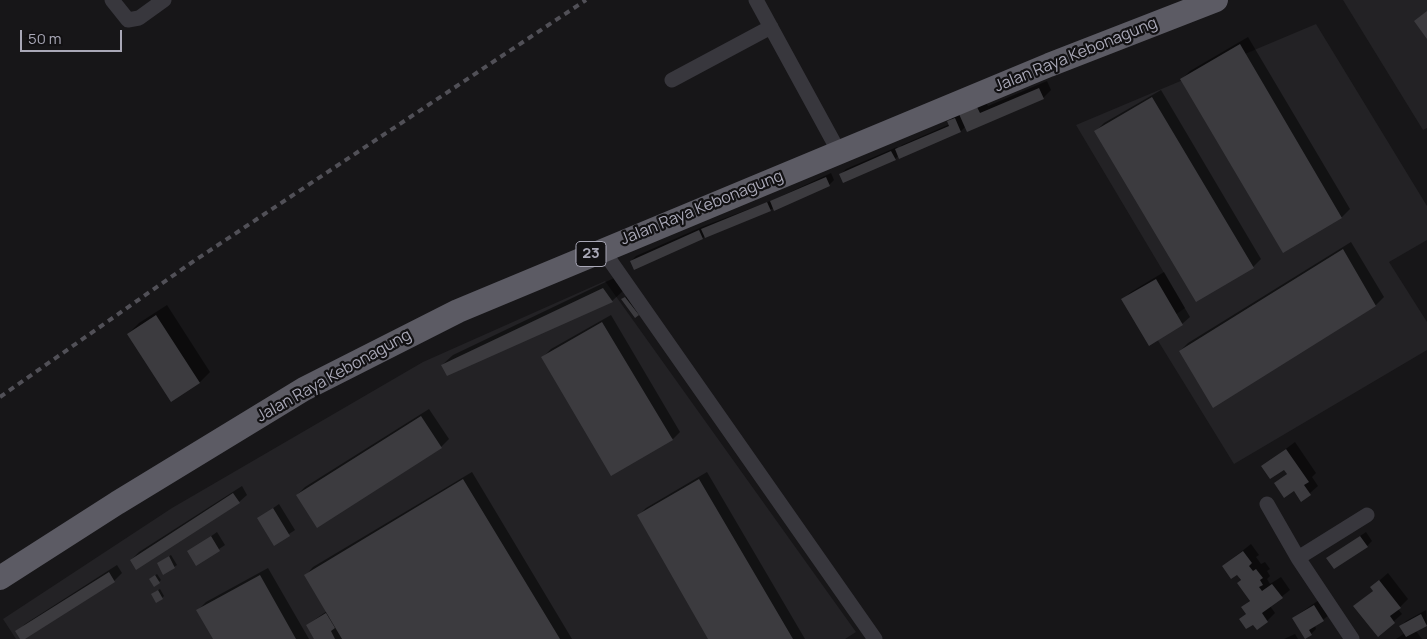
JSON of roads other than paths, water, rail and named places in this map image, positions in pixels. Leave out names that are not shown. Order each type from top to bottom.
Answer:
[{"type":"highway","name":"Jalan Raya Kebonagung","points":[[0,578],[117,503],[304,389],[458,311],[602,249],[1048,65],[1216,0]]},
{"type":"street","points":[[112,0],[128,20],[139,18],[164,0]]},
{"type":"street","points":[[756,0],[839,152]]},
{"type":"street","points":[[672,80],[771,27]]},
{"type":"street","points":[[602,249],[875,639]]},
{"type":"street","points":[[1267,504],[1298,558],[1352,639]]},
{"type":"street","points":[[1298,558],[1367,515]]},
{"type":"railway","points":[[0,397],[191,263],[586,0]]}]
